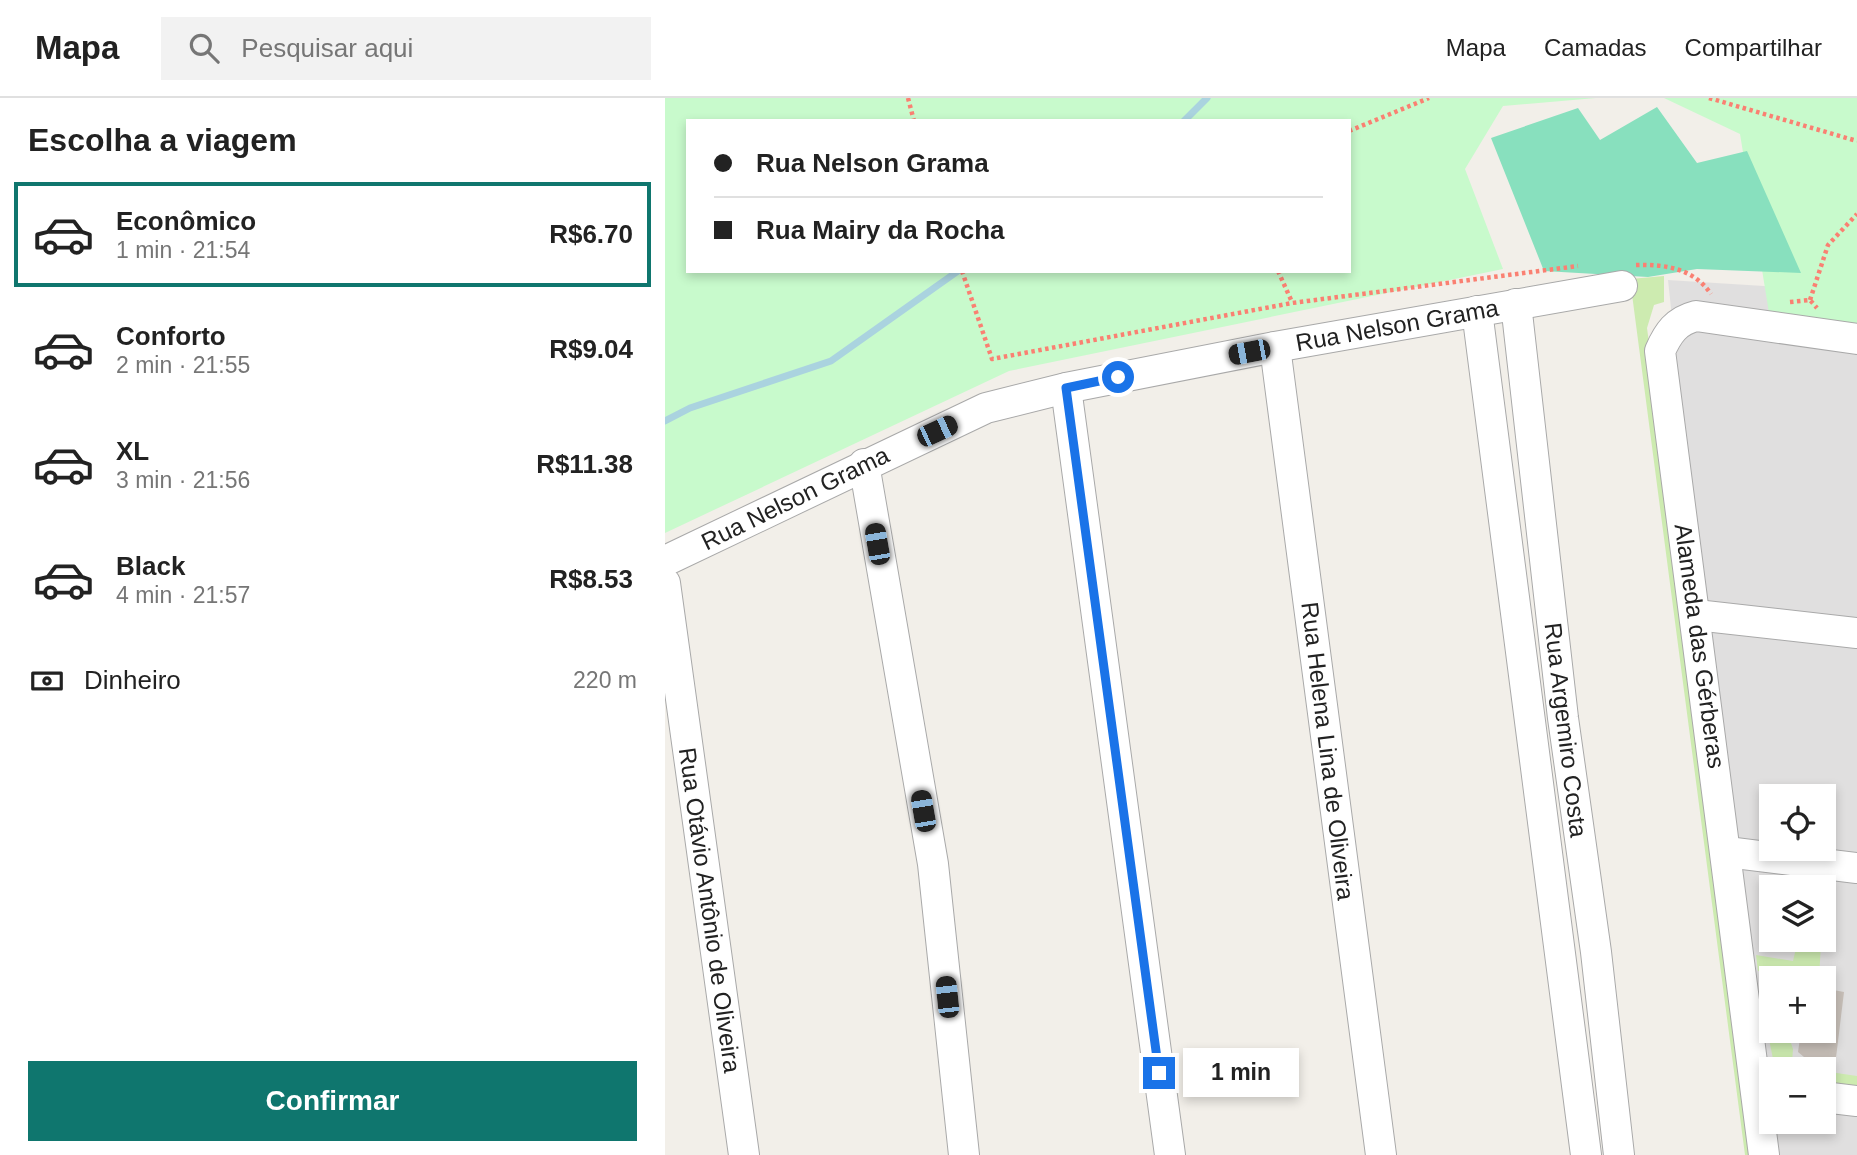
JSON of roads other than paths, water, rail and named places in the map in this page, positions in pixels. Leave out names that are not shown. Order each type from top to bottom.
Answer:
[{"type":"street","name":"Rua Nelson Grama","points":[[665,561],[986,408],[1066,388],[1516,304],[1627,275]]},
{"type":"street","name":"Rua Argemiro Costa","points":[[1516,304],[1563,718],[1596,952],[1619,1155]]},
{"type":"street","name":"Rua Argemiro Costa","points":[[1476,311],[1586,1155]]},
{"type":"street","name":"Alameda das Gérberas","points":[[1759,1064],[1727,852],[1660,351],[1667,334],[1677,324],[1696,316],[1850,338]]},
{"type":"street","name":"Rua Helena Lina de Oliveira","points":[[1275,347],[1381,1155]]},
{"type":"street","points":[[1066,388],[1170,1155]]},
{"type":"street","points":[[864,464],[933,864],[964,1155]]},
{"type":"street","name":"Rua Otávio Antônio de Oliveira","points":[[665,583],[744,1155]]},
{"type":"street","points":[[1696,615],[1857,633]]},
{"type":"street","points":[[1727,852],[1857,868]]},
{"type":"street","points":[[1836,1099],[1857,1101]]},
{"type":"street","name":"Alameda das Gérberas","points":[[1764,1134],[1764,1155]]},
{"type":"waterway","points":[[1186,119],[1207,98]]},
{"type":"waterway","points":[[665,421],[690,408],[831,361],[955,273]]}]
